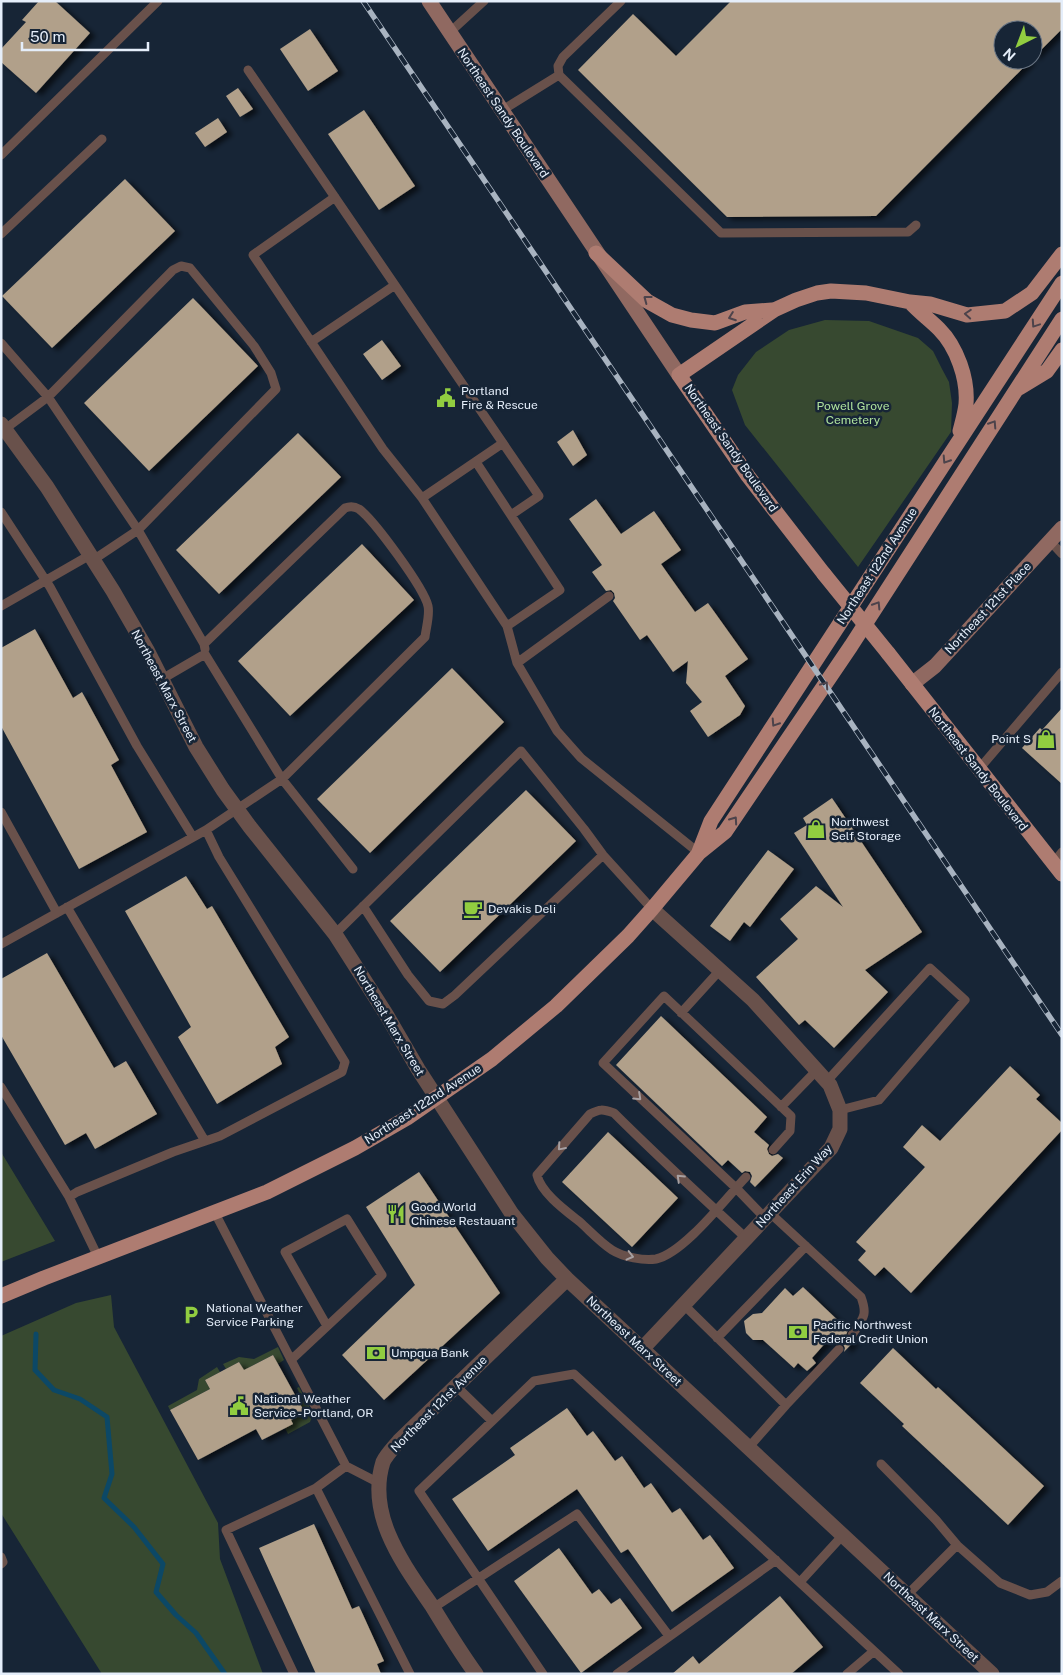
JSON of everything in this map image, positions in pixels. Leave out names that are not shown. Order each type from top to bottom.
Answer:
[{"type":"main road","name":"Northeast Sandy Boulevard","points":[[428,1],[748,476],[979,769],[1059,863]]},
{"type":"main road","points":[[596,253],[647,300],[672,315],[715,323],[745,312],[774,310]]},
{"type":"main road","points":[[679,375],[774,310],[804,297],[831,291],[866,293],[930,304],[967,315],[1005,311],[1032,293],[1062,254]]},
{"type":"main road","name":"Northeast 122nd Avenue","points":[[699,853],[711,821],[1062,283]]},
{"type":"main road","points":[[910,302],[940,330],[960,365],[966,404],[958,441]]},
{"type":"main road","name":"Northeast 122nd Avenue","points":[[1,1296],[267,1192],[355,1148],[407,1118],[492,1059],[550,1011],[596,968],[652,909],[699,853],[725,832],[845,654],[1062,319]]},
{"type":"main road","points":[[1014,392],[1047,371],[1062,350]]},
{"type":"main road","name":"Northeast 121st Place","points":[[912,684],[934,666],[1062,528]]},
{"type":"street","name":"Northeast Marx Street","points":[[3,426],[47,487],[147,650],[196,747],[237,809],[336,934],[418,1069],[512,1214],[568,1279],[992,1674]]},
{"type":"street","name":"Northeast Erin Way","points":[[643,1348],[831,1148],[840,1129],[840,1110],[830,1085],[753,1000],[652,909]]},
{"type":"street","name":"Northeast 121st Avenue","points":[[476,1674],[399,1556],[388,1535],[381,1508],[379,1484],[384,1461],[399,1441],[568,1279]]},
{"type":"lane","points":[[1,155],[158,1]]},
{"type":"lane","points":[[449,33],[484,1]]},
{"type":"lane","points":[[621,1],[563,57],[558,66],[559,75],[721,233],[908,232],[916,225]]},
{"type":"lane","points":[[248,70],[539,496],[511,515]]},
{"type":"lane","points":[[502,111],[559,75]]},
{"type":"lane","points":[[1,234],[102,139]]},
{"type":"lane","points":[[335,197],[253,255],[383,450],[422,498],[507,626],[517,663],[557,731],[581,758],[699,853]]},
{"type":"lane","points":[[1,606],[138,530],[276,389],[271,373],[254,346],[190,268],[181,266],[173,270],[48,397],[3,426]]},
{"type":"lane","points":[[311,342],[395,285]]},
{"type":"lane","points":[[1,343],[48,397],[138,530],[205,649],[282,779],[353,869]]},
{"type":"lane","points":[[422,498],[503,443]]},
{"type":"lane","points":[[476,462],[560,590],[507,626]]},
{"type":"lane","points":[[1,944],[206,830],[282,779],[425,637],[428,607],[414,580],[396,553],[364,514],[358,508],[351,506],[345,508],[205,649],[162,679]]},
{"type":"lane","points":[[1,512],[46,580],[136,746],[193,837]]},
{"type":"lane","points":[[1050,541],[1062,554]]},
{"type":"lane","points":[[517,663],[609,596]]},
{"type":"lane","points":[[979,769],[1062,672]]},
{"type":"lane","points":[[336,934],[521,751],[584,829],[602,855],[652,909]]},
{"type":"lane","points":[[1,812],[57,913]]},
{"type":"lane","points":[[69,1197],[123,1173],[220,1136],[342,1072],[345,1062],[219,857],[206,830]]},
{"type":"lane","points":[[364,906],[408,975],[429,1001],[443,1004],[455,995],[602,855]]},
{"type":"lane","points":[[67,907],[205,1141]]},
{"type":"lane","points":[[780,1107],[822,1076],[930,968],[965,1000],[879,1100],[840,1110]]},
{"type":"lane","points":[[681,1013],[720,969]]},
{"type":"lane","points":[[773,1150],[790,1131],[791,1116],[664,996],[602,1063],[736,1188],[806,1246],[861,1297],[866,1310],[862,1320],[852,1334]]},
{"type":"lane","points":[[1,1087],[69,1197],[98,1257]]},
{"type":"lane","points":[[746,1178],[716,1210],[676,1249],[656,1259],[638,1258],[612,1250],[551,1198],[538,1180],[537,1175],[590,1114],[600,1109],[607,1110],[614,1113],[694,1191],[716,1210],[746,1238]]},
{"type":"lane","points":[[215,1213],[346,1466],[379,1484]]},
{"type":"lane","points":[[291,1360],[328,1326],[382,1275],[347,1219],[285,1252],[328,1326]]},
{"type":"lane","points":[[717,1338],[806,1246]]},
{"type":"lane","points":[[684,1305],[786,1405]]},
{"type":"lane","points":[[749,1447],[839,1348]]},
{"type":"lane","points":[[543,1674],[419,1491],[534,1381],[574,1374],[899,1674]]},
{"type":"lane","points":[[456,1386],[492,1421]]},
{"type":"lane","points":[[881,1464],[936,1520],[957,1545],[1000,1582],[1030,1596],[1047,1592],[1062,1581]]},
{"type":"lane","points":[[294,1674],[226,1530],[316,1488],[346,1466]]},
{"type":"lane","points":[[316,1488],[410,1674]]},
{"type":"lane","points":[[433,1608],[577,1514],[670,1636]]},
{"type":"lane","points":[[800,1582],[843,1535]]},
{"type":"lane","points":[[907,1595],[957,1545]]},
{"type":"lane","points":[[1,1558],[3,1562],[1,1564]]},
{"type":"lane","points":[[617,1674],[776,1560]]},
{"type":"lane","points":[[847,1674],[874,1651]]},
{"type":"green space","name":"Powell Grove Cemetery","points":[[825,320],[869,321],[918,338],[933,351],[949,382],[952,403],[951,432],[858,567],[745,425],[732,390],[738,375],[756,352],[789,330]]},
{"type":"green space","points":[[1,1152],[55,1241],[1,1262]]},
{"type":"green space","points":[[111,1295],[114,1327],[218,1523],[220,1559],[263,1674],[102,1674],[1,1513],[1,1336],[76,1303]]},
{"type":"green space","points":[[278,1347],[284,1360],[278,1364],[273,1355],[244,1370],[239,1362],[226,1369],[223,1364],[239,1357],[254,1359]]},
{"type":"green space","points":[[217,1367],[220,1372],[205,1380],[210,1389],[170,1410],[168,1406],[197,1390],[199,1379]]},
{"type":"green space","points":[[299,1387],[313,1414],[310,1422],[288,1434],[285,1428],[291,1420],[304,1413],[299,1403],[303,1401],[297,1388]]},
{"type":"building","points":[[39,1],[55,1],[90,33],[36,93],[1,62],[1,49],[26,22],[22,20]]},
{"type":"building","points":[[731,1],[1062,1],[1062,29],[1043,48],[1043,20],[993,20],[993,70],[1021,70],[876,216],[727,217],[578,70],[633,14],[676,56]]},
{"type":"building","points":[[310,29],[338,71],[308,91],[280,49]]},
{"type":"building","points":[[238,88],[253,109],[240,117],[226,96]]},
{"type":"building","points":[[364,110],[415,186],[379,210],[328,134]]},
{"type":"building","points":[[218,118],[227,132],[205,147],[195,133]]},
{"type":"building","points":[[125,179],[175,231],[52,348],[2,296]]},
{"type":"building","points":[[193,298],[258,366],[149,471],[84,403]]},
{"type":"building","points":[[382,340],[401,366],[382,380],[363,354]]},
{"type":"building","points":[[573,430],[587,455],[573,466],[557,442]]},
{"type":"building","points":[[298,433],[341,477],[219,594],[176,550]]},
{"type":"building","points":[[596,499],[621,534],[654,511],[681,550],[661,564],[695,612],[708,603],[748,659],[725,676],[745,706],[740,715],[708,737],[690,711],[702,702],[686,683],[688,661],[673,672],[647,635],[640,640],[613,601],[615,598],[614,593],[611,590],[606,591],[592,572],[602,565],[569,519]]},
{"type":"building","points":[[362,544],[414,600],[290,716],[238,661]]},
{"type":"building","points":[[35,629],[73,698],[82,692],[119,760],[111,765],[147,832],[79,869],[1,726],[1,648]]},
{"type":"building","points":[[452,668],[504,722],[370,853],[317,799]]},
{"type":"building","name":"Point S","points":[[1062,708],[1062,784],[1022,748]]},
{"type":"building","points":[[526,790],[576,841],[440,972],[390,921]]},
{"type":"building","points":[[832,798],[922,932],[865,970],[888,992],[834,1048],[805,1020],[799,1025],[756,977],[798,939],[780,919],[816,886],[843,907],[794,833],[807,825],[803,818]]},
{"type":"building","points":[[768,850],[794,869],[750,927],[744,922],[730,941],[710,926]]},
{"type":"building","points":[[186,876],[207,909],[212,906],[289,1037],[275,1047],[282,1064],[217,1104],[178,1037],[191,1027],[125,911]]},
{"type":"building","points":[[47,953],[114,1068],[126,1061],[157,1114],[95,1149],[86,1133],[65,1145],[1,1035],[1,979]]},
{"type":"building","points":[[661,1016],[767,1117],[754,1132],[769,1145],[767,1149],[769,1154],[772,1156],[778,1154],[783,1158],[755,1187],[750,1182],[752,1176],[750,1172],[745,1171],[742,1173],[728,1160],[722,1166],[616,1065]]},
{"type":"building","points":[[1010,1066],[1040,1095],[1036,1099],[1062,1123],[1062,1130],[911,1293],[884,1267],[875,1276],[858,1260],[866,1251],[856,1242],[925,1167],[903,1147],[922,1125],[940,1141]]},
{"type":"building","points":[[608,1132],[678,1198],[632,1247],[562,1182]]},
{"type":"building","points":[[419,1172],[500,1293],[384,1400],[342,1355],[415,1285],[366,1207]]},
{"type":"building","points":[[803,1287],[848,1330],[846,1335],[848,1340],[856,1339],[844,1352],[843,1344],[835,1344],[829,1339],[812,1358],[816,1363],[807,1371],[798,1363],[794,1368],[763,1340],[753,1340],[746,1333],[744,1321],[753,1314],[762,1313],[785,1288],[793,1296]]},
{"type":"building","points":[[893,1348],[936,1389],[938,1387],[1044,1486],[1008,1525],[902,1426],[904,1424],[860,1383]]},
{"type":"building","name":"National Weather Service - Portland, OR","points":[[273,1355],[305,1413],[291,1420],[293,1424],[262,1440],[256,1429],[198,1460],[170,1410],[210,1389],[205,1380],[239,1362],[244,1370]]},
{"type":"building","points":[[567,1408],[587,1436],[593,1431],[615,1461],[622,1456],[644,1488],[651,1483],[672,1513],[680,1508],[703,1540],[710,1535],[734,1568],[672,1612],[628,1549],[621,1553],[577,1489],[488,1551],[452,1499],[515,1455],[510,1448]]},
{"type":"building","points":[[314,1524],[352,1609],[359,1606],[384,1661],[377,1664],[381,1674],[316,1674],[259,1548]]},
{"type":"building","points":[[559,1548],[592,1594],[599,1589],[611,1604],[620,1598],[642,1628],[581,1673],[514,1581]]},
{"type":"building","points":[[780,1596],[823,1647],[791,1674],[672,1674],[693,1656],[699,1664]]},
{"type":"waterway","points":[[36,1334],[35,1370],[54,1390],[80,1399],[107,1417],[112,1474],[104,1498],[134,1527],[163,1564],[156,1592],[176,1615],[196,1633],[225,1674]]},
{"type":"railway","points":[[363,1],[1062,1035]]},
{"type":"place","name":"Portland Fire & Rescue","points":[[446,398]]},
{"type":"place","name":"Point S","points":[[1046,739]]},
{"type":"place","name":"Northwest Self Storage","points":[[816,829]]},
{"type":"place","name":"Devakis Deli","points":[[473,909]]},
{"type":"place","name":"Good World Chinese Restauant","points":[[396,1214]]},
{"type":"place","name":"National Weather Service Parking","points":[[191,1315]]},
{"type":"place","name":"Pacific Northwest Federal Credit Union","points":[[798,1332]]},
{"type":"place","name":"Umpqua Bank","points":[[376,1353]]},
{"type":"place","name":"National Weather Service - Portland, OR","points":[[239,1406]]}]
